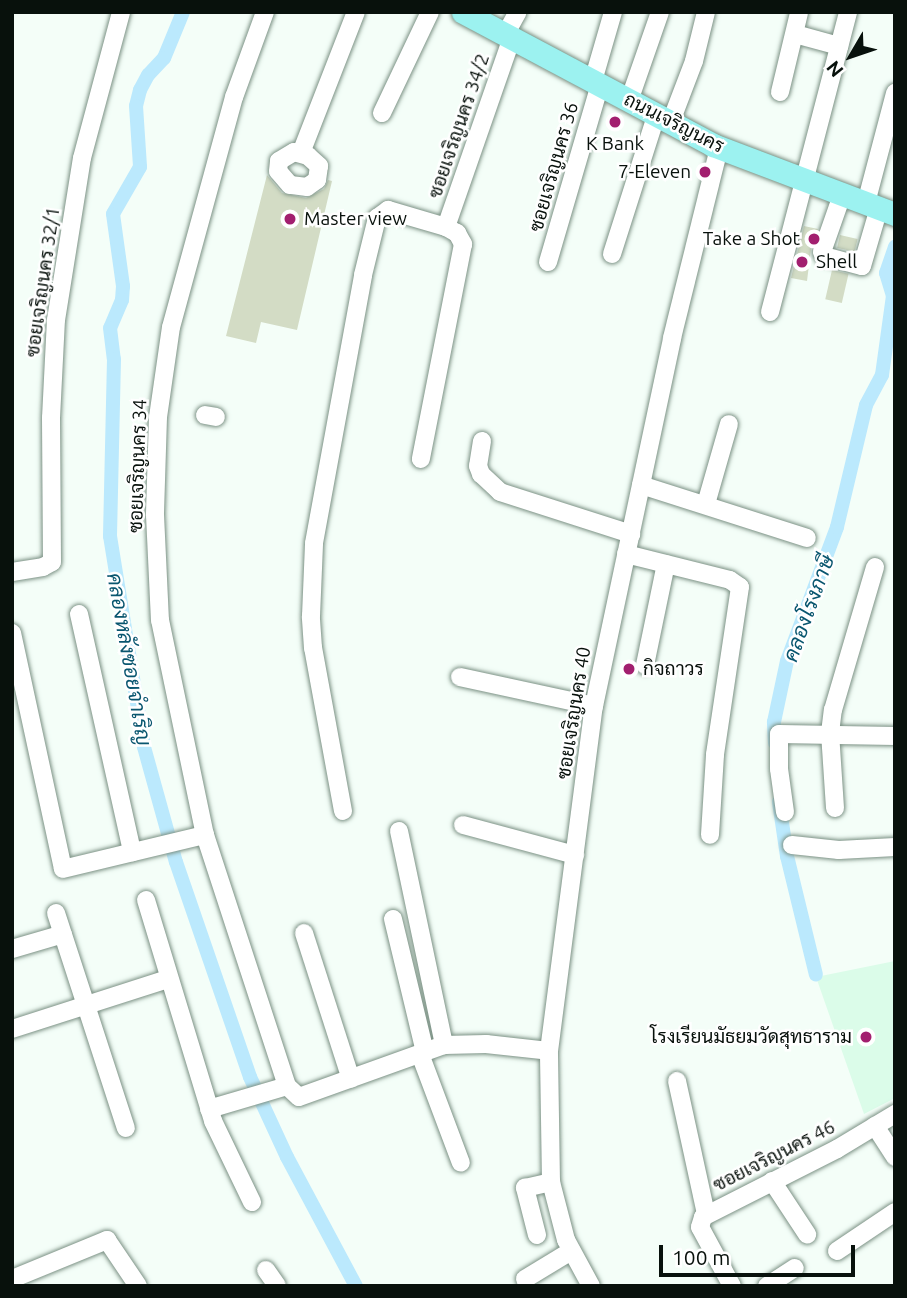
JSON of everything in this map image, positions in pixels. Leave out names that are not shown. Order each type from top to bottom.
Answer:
[{"type":"main road","name":"ถนนเจริญนคร","points":[[469,14],[719,148],[880,208]]},
{"type":"street","name":"ซอยเจริญนคร 32/1","points":[[12,572],[43,567],[52,562],[51,418],[56,320],[82,158],[121,12]]},
{"type":"street","name":"ซอยเจริญนคร 34","points":[[265,12],[234,97],[174,311],[158,417],[155,515],[160,620],[205,835],[287,1086]]},
{"type":"street","points":[[302,153],[356,12]]},
{"type":"street","points":[[382,113],[430,12]]},
{"type":"street","name":"ซอยเจริญนคร 34/2","points":[[446,227],[518,12]]},
{"type":"street","name":"ซอยเจริญนคร 36","points":[[548,262],[597,82],[613,12]]},
{"type":"street","points":[[629,101],[660,12]]},
{"type":"street","points":[[612,254],[663,120],[691,71],[706,12]]},
{"type":"street","points":[[770,312],[806,182],[848,12]]},
{"type":"street","points":[[780,92],[799,13]]},
{"type":"street","points":[[795,34],[839,46]]},
{"type":"street","points":[[842,195],[822,252],[824,256],[862,266],[880,208],[895,93]]},
{"type":"street","name":"ซอยเจริญนคร 40","points":[[592,1286],[571,1251],[551,1182],[549,1051],[594,706],[672,338],[719,148]]},
{"type":"street","points":[[343,810],[313,648],[311,616],[314,543],[336,410],[377,218],[388,210],[446,227],[461,238],[463,251],[421,459]]},
{"type":"street","points":[[706,504],[729,424]]},
{"type":"street","points":[[482,441],[478,466],[481,474],[500,492],[631,534]]},
{"type":"street","points":[[641,485],[807,538]]},
{"type":"street","points":[[626,554],[736,582],[740,587],[715,755],[710,835]]},
{"type":"street","points":[[645,665],[667,564]]},
{"type":"street","points":[[835,808],[830,733],[847,658],[875,567]]},
{"type":"street","points":[[79,614],[132,852]]},
{"type":"street","points":[[12,633],[62,867],[68,869],[205,835]]},
{"type":"street","points":[[460,677],[594,706]]},
{"type":"street","points":[[785,811],[777,737],[783,732],[895,736]]},
{"type":"street","points":[[463,825],[575,855]]},
{"type":"street","points":[[399,831],[444,1045]]},
{"type":"street","points":[[792,845],[839,850],[895,847]]},
{"type":"street","points":[[146,900],[209,1109],[252,1202]]},
{"type":"street","points":[[57,913],[126,1128]]},
{"type":"street","points":[[393,919],[422,1053],[461,1163]]},
{"type":"street","points":[[304,933],[351,1079]]},
{"type":"street","points":[[12,949],[63,934]]},
{"type":"street","points":[[12,1029],[169,979]]},
{"type":"street","points":[[209,1109],[287,1086],[299,1097],[444,1045],[486,1044],[549,1051]]},
{"type":"street","points":[[677,1082],[682,1118],[706,1214]]},
{"type":"street","name":"ซอยเจริญนคร 46","points":[[732,1286],[700,1227],[706,1214],[895,1114]]},
{"type":"street","points":[[875,1126],[895,1157]]},
{"type":"street","points":[[772,1181],[807,1234]]},
{"type":"street","points":[[537,1235],[525,1188],[551,1182]]},
{"type":"street","points":[[837,1251],[895,1213]]},
{"type":"street","points":[[19,1286],[13,1279],[107,1240],[138,1286]]},
{"type":"street","points":[[517,1262],[527,1282],[571,1251]]},
{"type":"street","points":[[767,1286],[795,1268]]},
{"type":"street","points":[[266,1270],[277,1286]]},
{"type":"shaded area","name":"โรงเรียนมัธยมวัดสุทธาราม","points":[[895,961],[895,1098],[864,1114],[816,977]]},
{"type":"building","name":"Master view","points":[[267,175],[282,193],[306,198],[324,189],[328,180],[332,181],[297,330],[261,322],[256,343],[226,336]]},
{"type":"building","name":"Shell","points":[[804,226],[818,229],[811,249],[807,281],[791,278]]},
{"type":"building","points":[[840,235],[858,239],[855,252],[837,248]]},
{"type":"building","points":[[832,270],[849,274],[842,303],[825,299]]},
{"type":"waterway","name":"คลองหลังซอยจำเริญ","points":[[183,12],[164,58],[148,75],[140,90],[136,106],[140,167],[113,214],[123,286],[122,300],[110,328],[114,359],[110,536],[144,747],[176,862],[250,1077],[287,1157],[356,1286]]},
{"type":"waterway","name":"คลองโรงภาษี","points":[[775,743],[774,722],[787,661],[837,527],[866,405],[882,375],[893,296],[886,273],[895,247]]},
{"type":"waterway","name":"คลองโรงภาษี","points":[[779,802],[787,856],[816,975]]},
{"type":"place","name":"K Bank","points":[[615,122]]},
{"type":"place","name":"7-Eleven","points":[[705,172]]},
{"type":"place","name":"Master view","points":[[290,219]]},
{"type":"place","name":"Take a Shot","points":[[814,239]]},
{"type":"place","name":"Shell","points":[[802,262]]},
{"type":"place","name":"กิจถาวร","points":[[629,669]]},
{"type":"place","name":"โรงเรียนมัธยมวัดสุทธาราม","points":[[866,1037]]}]
